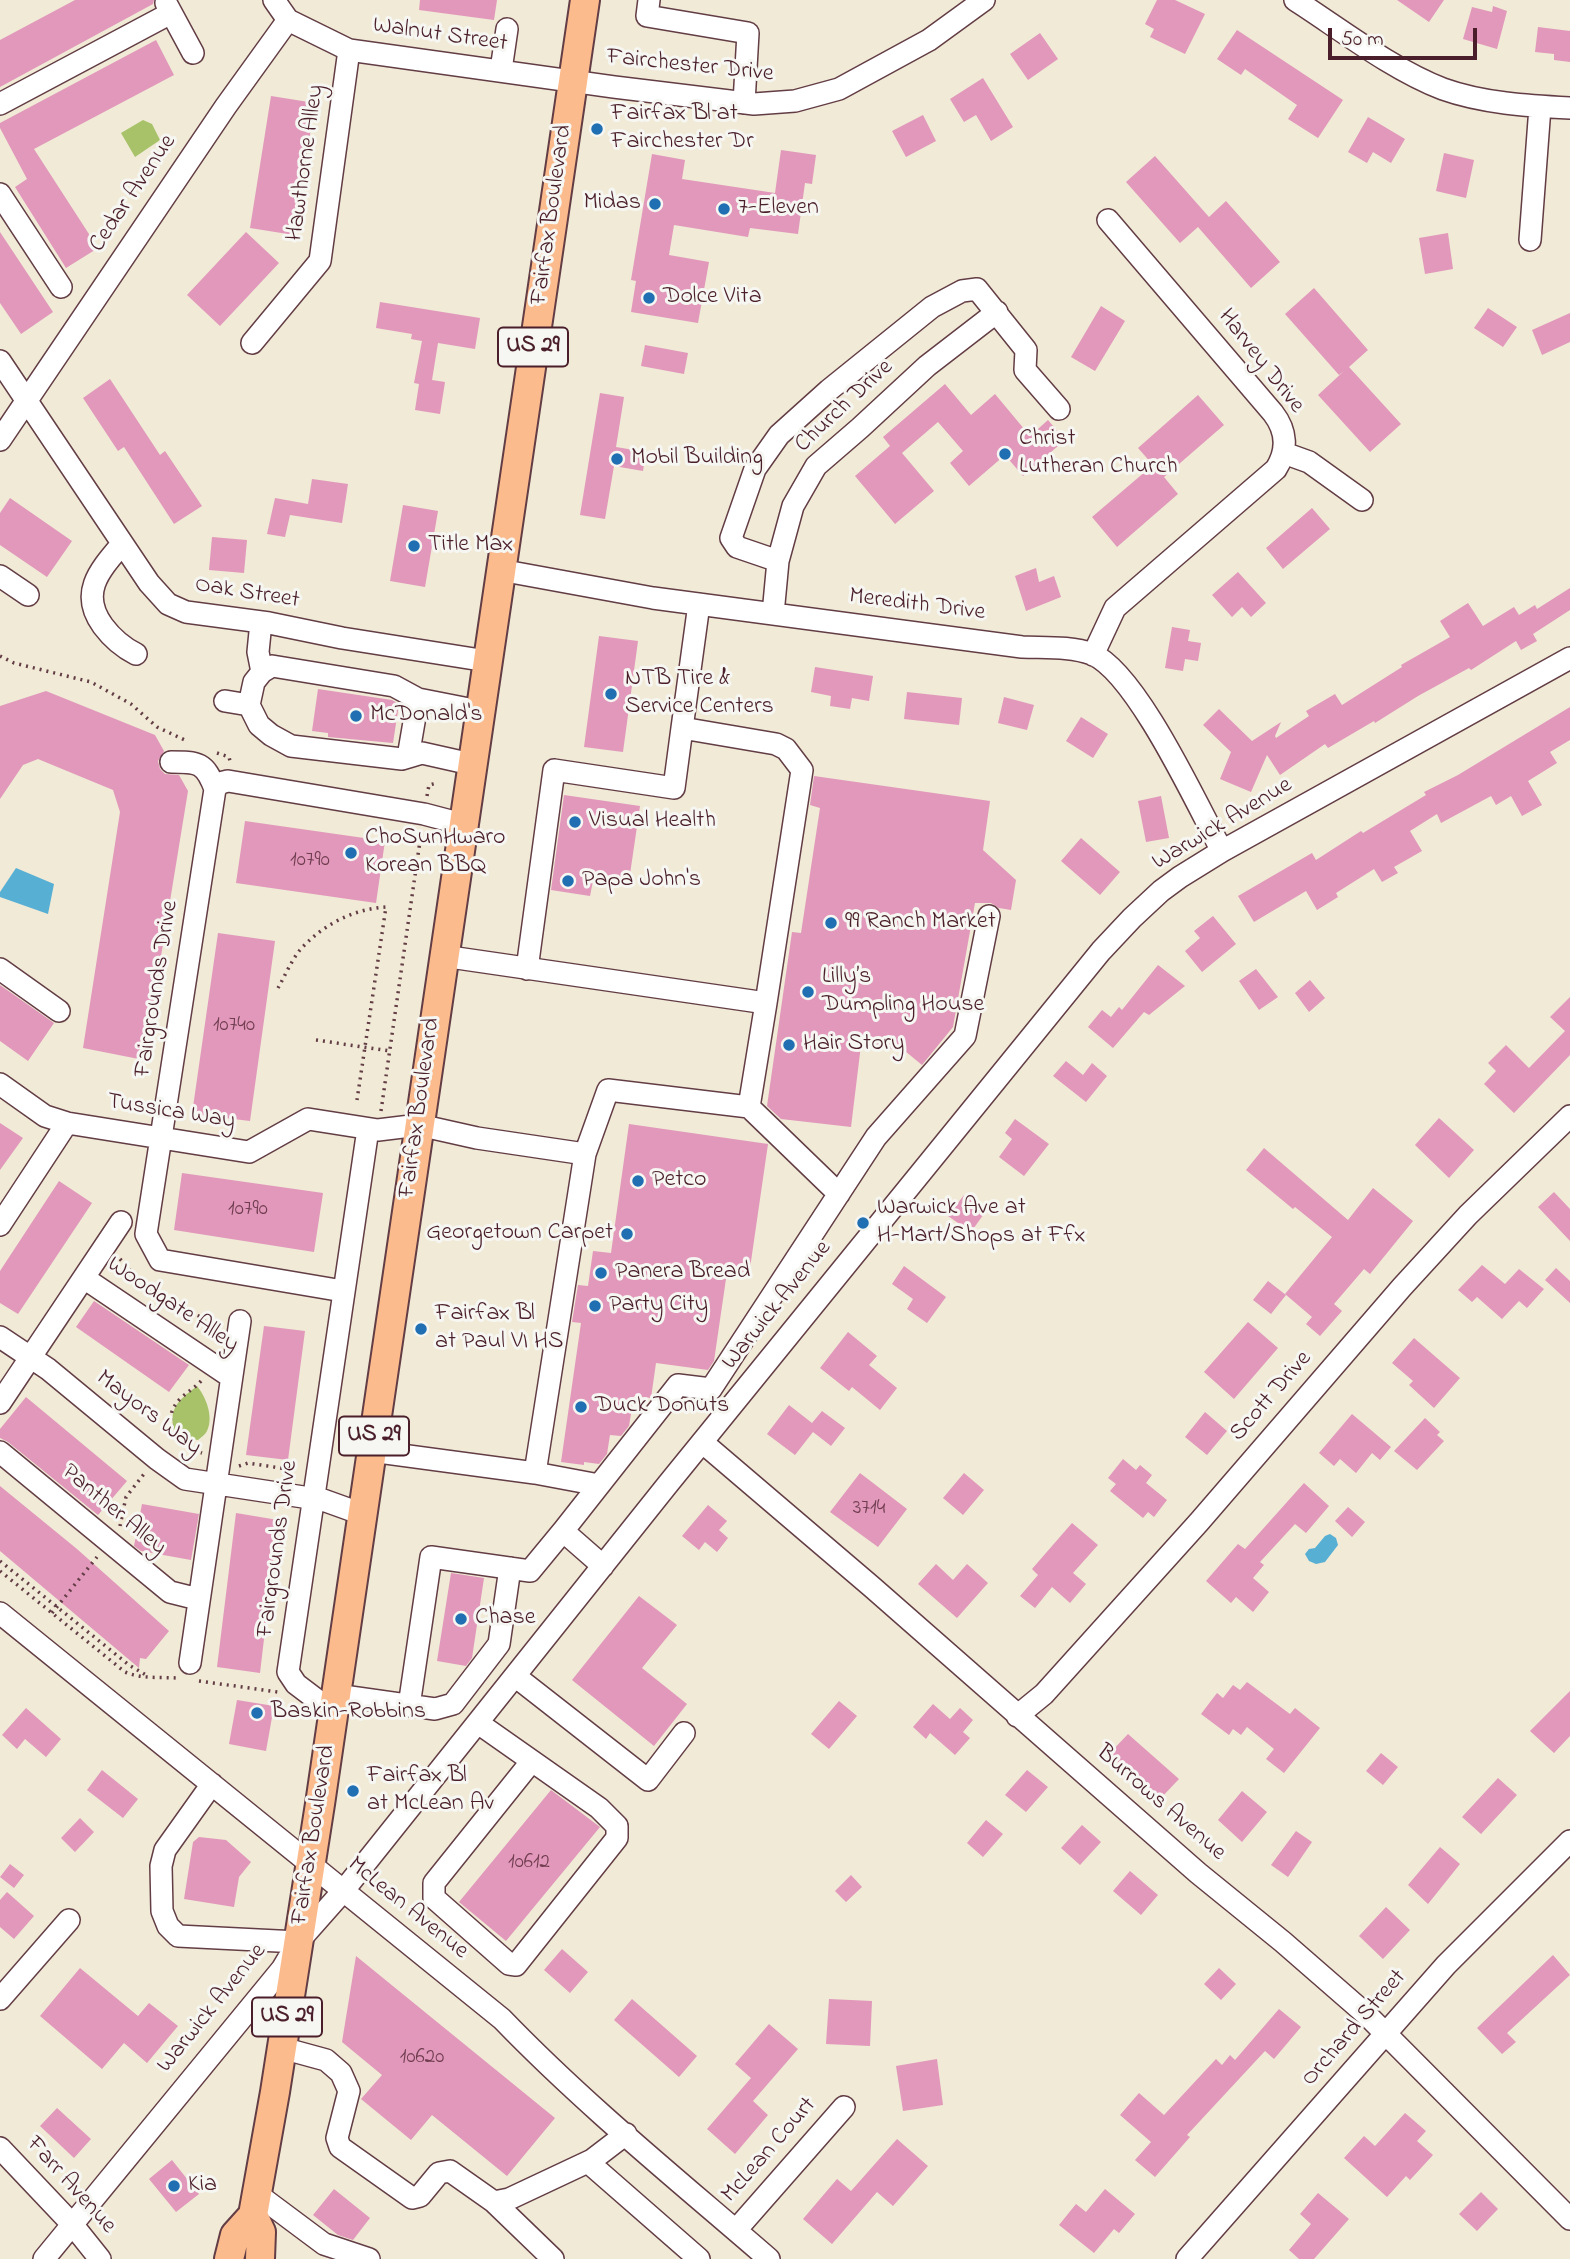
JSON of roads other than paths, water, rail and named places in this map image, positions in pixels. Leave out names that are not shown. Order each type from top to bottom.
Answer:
[{"type":"main road","name":"Fairfax Boulevard","points":[[260,2259],[261,2232],[255,2204],[282,2048],[372,1451],[584,0]]},
{"type":"main road","name":"Fairfax Boulevard","points":[[229,2259],[235,2235],[255,2204]]},
{"type":"street","name":"Walnut Street","points":[[274,0],[288,20],[349,50],[573,82]]},
{"type":"street","points":[[649,0],[647,16],[748,33],[744,103]]},
{"type":"street","name":"Fairchester Drive","points":[[573,82],[744,103],[795,101],[839,89],[867,76],[929,40],[984,0]]},
{"type":"street","points":[[1295,0],[1421,80],[1471,97],[1540,107],[1570,108]]},
{"type":"street","points":[[0,104],[168,6],[193,53]]},
{"type":"street","name":"Cedar Avenue","points":[[0,440],[226,106],[288,20]]},
{"type":"street","points":[[500,70],[507,29]]},
{"type":"street","name":"Hawthorne Alley","points":[[252,343],[320,261],[349,50]]},
{"type":"street","points":[[1530,240],[1540,107]]},
{"type":"street","points":[[0,194],[61,287]]},
{"type":"street","name":"Harvey Drive","points":[[1093,654],[1115,608],[1276,469],[1284,453],[1285,438],[1281,423],[1108,220]]},
{"type":"street","points":[[778,561],[737,547],[731,538],[755,469],[779,435],[829,390],[932,307],[962,291],[977,289],[1026,350],[1025,370],[1059,410]]},
{"type":"street","name":"Church Drive","points":[[774,614],[778,561],[793,506],[816,466],[927,366],[997,312]]},
{"type":"street","name":"Oak Street","points":[[0,361],[18,384],[26,401],[156,593],[173,607],[186,612],[261,622],[486,661]]},
{"type":"street","points":[[1284,453],[1309,462],[1362,500]]},
{"type":"street","points":[[122,544],[104,564],[94,582],[91,598],[95,615],[111,637],[136,654]]},
{"type":"street","name":"Meredith Drive","points":[[500,570],[653,598],[1093,654]]},
{"type":"street","points":[[0,576],[28,595]]},
{"type":"street","points":[[527,970],[554,770],[674,788],[699,604]]},
{"type":"street","points":[[261,622],[258,652],[262,672]]},
{"type":"street","points":[[1093,654],[1119,677],[1150,718],[1222,851]]},
{"type":"street","name":"Warwick Avenue","points":[[44,2259],[282,1969],[298,1942],[344,1890],[702,1442],[1101,951],[1132,918],[1161,891],[1222,851],[1570,658]]},
{"type":"street","points":[[471,764],[422,753],[402,759],[290,746],[271,736],[259,725],[248,705],[254,682],[262,672],[272,666],[394,686],[418,698],[479,711]]},
{"type":"street","points":[[408,757],[418,698]]},
{"type":"street","points":[[225,701],[248,705]]},
{"type":"street","points":[[682,728],[776,744],[786,749],[802,770],[749,1107]]},
{"type":"street","points":[[171,762],[195,762],[222,785],[424,814],[462,824]]},
{"type":"street","name":"Fairgrounds Drive","points":[[222,785],[146,1234],[160,1260],[343,1291]]},
{"type":"street","points":[[409,1706],[430,1557],[530,1571],[678,1385],[711,1389],[876,1137],[965,1036],[989,916]]},
{"type":"street","points":[[443,956],[766,1003]]},
{"type":"street","points":[[0,970],[59,1011]]},
{"type":"street","name":"Tussica Way","points":[[0,1084],[45,1116],[67,1123],[249,1152],[308,1119],[378,1130],[419,1125],[477,1138],[585,1154]]},
{"type":"street","points":[[535,1473],[585,1154],[608,1090],[749,1107],[839,1194]]},
{"type":"street","name":"Scott Drive","points":[[1017,1716],[1044,1694],[1199,1522],[1402,1287],[1468,1215],[1570,1116]]},
{"type":"street","points":[[2,1217],[67,1123]]},
{"type":"street","name":"Fairgrounds Drive","points":[[334,1704],[296,1684],[288,1672],[368,1129]]},
{"type":"street","name":"Woodgate Alley","points":[[30,1358],[121,1222]]},
{"type":"street","name":"Woodgate Alley","points":[[84,1278],[230,1377]]},
{"type":"street","name":"Woodgate Alley","points":[[218,1483],[230,1377],[240,1321]]},
{"type":"street","name":"Mayors Way","points":[[0,1337],[185,1479],[313,1498],[362,1514]]},
{"type":"street","points":[[0,1403],[30,1358]]},
{"type":"street","name":"Burrows Avenue","points":[[702,1442],[1198,1873],[1283,1942],[1386,2032],[1570,2219]]},
{"type":"street","points":[[372,1451],[535,1473],[599,1485]]},
{"type":"street","name":"Panther Alley","points":[[0,1452],[170,1592],[198,1599]]},
{"type":"street","name":"Panther Alley","points":[[190,1663],[218,1483]]},
{"type":"street","points":[[563,1531],[603,1566]]},
{"type":"street","points":[[334,1704],[435,1709],[453,1704],[499,1644],[509,1568]]},
{"type":"street","name":"McLean Avenue","points":[[0,1614],[502,2019],[528,2046],[769,2259]]},
{"type":"street","points":[[515,1676],[648,1780],[684,1733]]},
{"type":"street","points":[[478,1723],[599,1808],[617,1826],[617,1838],[516,1965],[509,1964],[434,1898],[434,1883],[531,1762]]},
{"type":"street","points":[[212,1784],[165,1850],[161,1866],[162,1911],[167,1926],[178,1936],[298,1942]]},
{"type":"street","name":"Orchard Street","points":[[1187,2259],[1455,1956],[1570,1841]]},
{"type":"street","points":[[0,1999],[69,1920]]},
{"type":"street","points":[[282,2048],[326,2060],[341,2073],[349,2091],[337,2138],[340,2147],[412,2198],[420,2196],[439,2173],[450,2171],[494,2202],[553,2259]]},
{"type":"street","name":"McLean Court","points":[[736,2230],[844,2107]]},
{"type":"street","points":[[494,2202],[509,2199],[588,2162],[626,2134]]},
{"type":"street","name":"Farr Avenue","points":[[0,2148],[72,2224],[100,2259]]},
{"type":"street","points":[[588,2162],[699,2259]]},
{"type":"street","points":[[255,2204],[323,2252],[369,2259]]},
{"type":"water","points":[[16,868],[54,884],[48,914],[0,897],[0,892]]},
{"type":"water","points":[[1330,1534],[1336,1538],[1338,1545],[1325,1562],[1316,1564],[1309,1561],[1305,1554]]},
{"type":"place","name":"Fairfax Bl at Fairchester Dr","points":[[597,129]]},
{"type":"place","name":"Midas","points":[[655,204]]},
{"type":"place","name":"7-Eleven","points":[[724,209]]},
{"type":"place","name":"Dolce Vita","points":[[649,298]]},
{"type":"place","name":"Christ Lutheran Church","points":[[1005,454]]},
{"type":"place","name":"Mobil Building","points":[[617,459]]},
{"type":"place","name":"Title Max","points":[[414,546]]},
{"type":"place","name":"NTB Tire & Service Centers","points":[[611,694]]},
{"type":"place","name":"McDonald's","points":[[356,716]]},
{"type":"place","name":"Visual Health","points":[[575,822]]},
{"type":"place","name":"ChoSunHwaro Korean BBQ","points":[[351,853]]},
{"type":"place","name":"Papa John's","points":[[568,881]]},
{"type":"place","name":"99 Ranch Market","points":[[831,923]]},
{"type":"place","name":"Lilly’s Dumpling House","points":[[808,992]]},
{"type":"place","name":"Hair Story","points":[[789,1045]]},
{"type":"place","name":"Petco","points":[[638,1181]]},
{"type":"place","name":"Warwick Ave at H-Mart/Shops at Ffx","points":[[863,1223]]},
{"type":"place","name":"Georgetown Carpet","points":[[627,1234]]},
{"type":"place","name":"Panera Bread","points":[[601,1273]]},
{"type":"place","name":"Party City","points":[[595,1306]]},
{"type":"place","name":"Fairfax Bl at Paul VI HS","points":[[421,1329]]},
{"type":"place","name":"Duck Donuts","points":[[581,1407]]},
{"type":"place","name":"Chase","points":[[461,1619]]},
{"type":"place","name":"Baskin-Robbins","points":[[257,1713]]},
{"type":"place","name":"Fairfax Bl at McLean Av","points":[[353,1791]]},
{"type":"place","name":"Kia","points":[[174,2186]]}]
